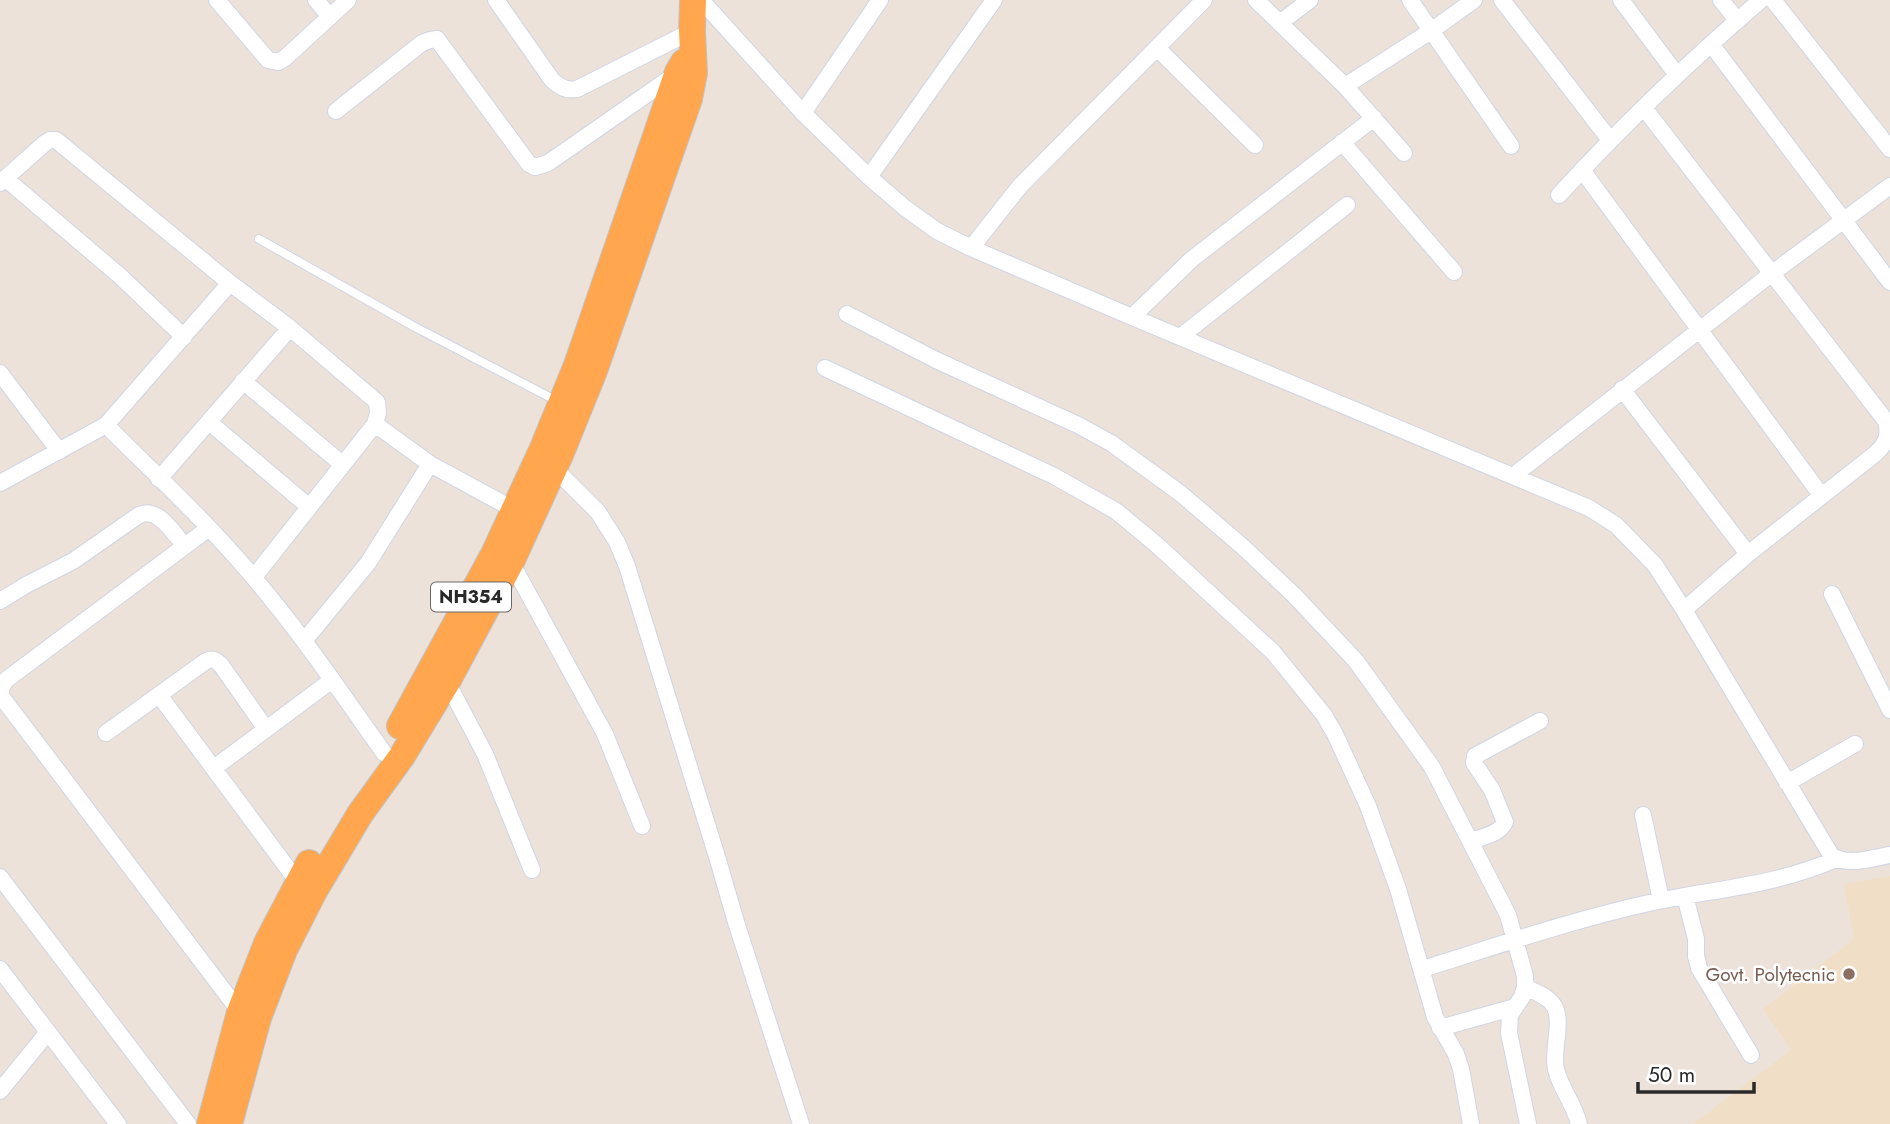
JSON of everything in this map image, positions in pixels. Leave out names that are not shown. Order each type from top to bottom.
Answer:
[{"type":"highway","name":"NH354","points":[[210,1124],[240,1012],[267,943],[298,882],[344,804],[384,753],[494,554],[554,468],[594,371],[689,99],[694,73],[693,0]]},
{"type":"highway","name":"NH354","points":[[229,1124],[258,1018],[284,950],[314,891],[360,814],[402,757],[447,682],[511,562],[522,514],[692,39]]},
{"type":"street","points":[[217,0],[268,60],[273,62],[285,58],[348,0]]},
{"type":"street","points":[[316,0],[330,17]]},
{"type":"street","points":[[496,0],[552,80],[569,90],[577,89],[692,39]]},
{"type":"street","points":[[701,0],[803,113],[869,177],[937,231],[1132,317],[1589,508],[1616,525],[1655,565],[1826,849],[1836,859]]},
{"type":"street","points":[[803,113],[880,0]]},
{"type":"street","points":[[869,177],[994,0]]},
{"type":"street","points":[[971,248],[1020,186],[1204,0]]},
{"type":"street","points":[[1256,0],[1345,86],[1404,153]]},
{"type":"street","points":[[1281,22],[1310,0]]},
{"type":"street","points":[[1410,0],[1511,146]]},
{"type":"street","points":[[1345,86],[1474,0]]},
{"type":"street","points":[[1502,0],[1610,140]]},
{"type":"street","points":[[1621,0],[1677,75]]},
{"type":"street","points":[[1721,0],[1737,20]]},
{"type":"street","points":[[1559,195],[1610,140],[1677,75],[1761,0]]},
{"type":"street","points":[[1773,0],[1890,149]]},
{"type":"street","points":[[336,111],[422,43],[437,40],[529,164],[535,167],[548,163],[678,72]]},
{"type":"street","points":[[1711,44],[1890,282]]},
{"type":"street","points":[[1157,48],[1255,145]]},
{"type":"street","points":[[1644,108],[1885,421],[1888,429],[1888,437],[1883,446],[1748,554],[1684,610]]},
{"type":"street","points":[[1132,317],[1177,271],[1374,118]]},
{"type":"street","points":[[184,337],[120,276],[3,181],[50,140],[56,140],[230,283],[290,328],[377,402],[378,413],[374,424],[254,577]]},
{"type":"street","points":[[1342,142],[1454,272]]},
{"type":"street","points":[[1583,170],[1821,495]]},
{"type":"street","points":[[1513,476],[1771,274],[1890,186]]},
{"type":"street","points":[[1180,337],[1347,205]]},
{"type":"street","points":[[0,484],[106,425],[230,283]]},
{"type":"street","points":[[846,314],[1111,443],[1180,493],[1243,547],[1294,595],[1356,661],[1432,767],[1507,915],[1525,976],[1525,987],[1510,1015],[1508,1033],[1528,1124]]},
{"type":"street","points":[[159,479],[290,328]]},
{"type":"street","points":[[825,368],[1054,475],[1116,511],[1273,652],[1324,715],[1345,755],[1384,848],[1435,1017],[1461,1069],[1471,1124]]},
{"type":"street","points":[[0,373],[59,451]]},
{"type":"street","points":[[243,381],[342,464]]},
{"type":"street","points":[[1622,389],[1748,554]]},
{"type":"street","points":[[209,422],[308,506]]},
{"type":"street","points":[[374,424],[430,464],[522,514]]},
{"type":"street","points":[[106,425],[254,577],[304,641],[384,753]]},
{"type":"street","points":[[304,641],[368,563],[430,464]]},
{"type":"street","points":[[554,468],[598,512],[617,542],[801,1124]]},
{"type":"street","points":[[0,601],[73,561],[139,514],[153,513],[159,517],[185,546]]},
{"type":"street","points":[[209,528],[6,680],[1,692],[4,700],[240,1012]]},
{"type":"street","points":[[511,562],[605,734],[642,826]]},
{"type":"street","points":[[1832,594],[1890,710]]},
{"type":"street","points":[[106,733],[211,659],[216,660],[266,729]]},
{"type":"street","points":[[214,768],[331,680]]},
{"type":"street","points":[[447,682],[485,754],[532,870]]},
{"type":"street","points":[[159,695],[298,882]]},
{"type":"street","points":[[1471,841],[1498,830],[1505,822],[1492,790],[1474,764],[1475,756],[1540,721]]},
{"type":"street","points":[[1787,783],[1855,744]]},
{"type":"street","points":[[1643,815],[1661,900]]},
{"type":"street","points":[[1422,969],[1661,900],[1790,877],[1836,859],[1848,861],[1890,855]]},
{"type":"street","points":[[1,880],[188,1124]]},
{"type":"street","points":[[1685,896],[1696,939],[1699,968],[1751,1055]]},
{"type":"street","points":[[0,969],[118,1124]]},
{"type":"street","points":[[1525,987],[1549,1000],[1558,1012],[1555,1067],[1576,1111],[1579,1124]]},
{"type":"street","points":[[1440,1028],[1515,1007]]},
{"type":"street","points":[[0,1091],[48,1032]]},
{"type":"lane","points":[[259,239],[413,326],[562,403]]},
{"type":"shaded area","name":"Govt. Polytecnic","points":[[1890,876],[1890,1124],[1693,1124],[1791,1050],[1763,1009],[1854,939],[1844,884]]},
{"type":"place","name":"Govt. Polytecnic","points":[[1849,974]]}]
